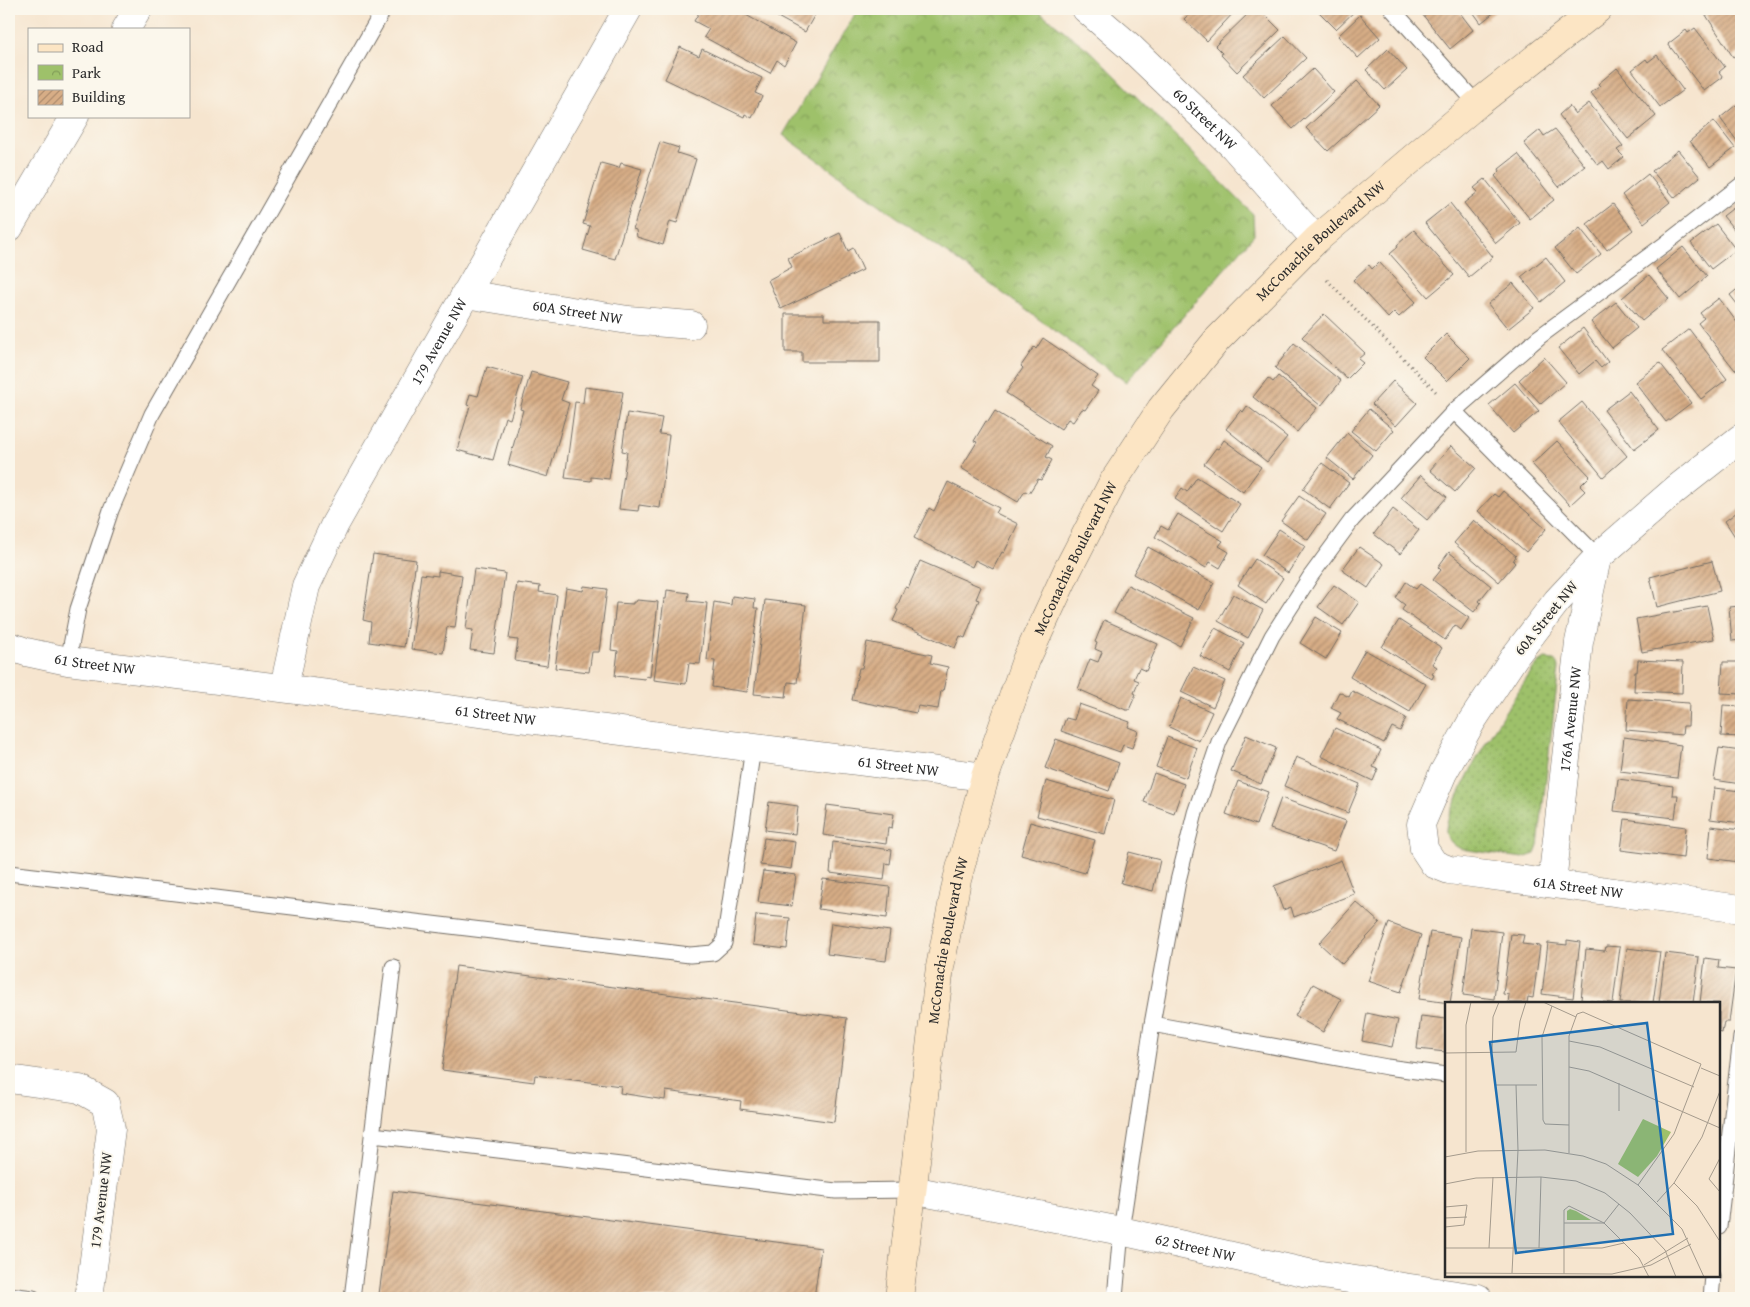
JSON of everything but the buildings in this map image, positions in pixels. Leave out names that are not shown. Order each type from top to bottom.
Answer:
[{"type":"street","points":[[127,28],[138,9]]},
{"type":"street","name":"179 Avenue NW","points":[[284,687],[306,586],[335,524],[464,294],[628,9]]},
{"type":"street","name":"60 Street NW","points":[[1086,9],[1129,46],[1233,146],[1316,240]]},
{"type":"street","name":"McConachie Boulevard NW","points":[[899,1298],[940,967],[957,880],[985,777],[1026,660],[1068,568],[1113,482],[1161,408],[1216,340],[1316,240],[1476,104],[1598,9]]},
{"type":"street","points":[[9,228],[73,118]]},
{"type":"street","name":"60A Street NW","points":[[464,294],[628,320],[691,324]]},
{"type":"street","name":"60A Street NW","points":[[1424,849],[1421,824],[1443,773],[1472,721],[1515,656],[1556,601],[1598,557],[1675,490],[1741,438]]},
{"type":"street","name":"176A Avenue NW","points":[[1552,883],[1579,642],[1598,557]]},
{"type":"street","name":"61 Street NW","points":[[9,646],[26,652],[68,661],[985,777]]},
{"type":"street","name":"61A Street NW","points":[[1424,849],[1434,864],[1449,870],[1741,909]]},
{"type":"street","name":"179 Avenue NW","points":[[9,1078],[80,1090],[105,1103],[111,1129],[89,1298]]},
{"type":"street","name":"62 Street NW","points":[[912,1190],[1121,1231],[1308,1273],[1478,1298]]},
{"type":"lane","points":[[68,661],[78,609],[111,510],[152,414],[384,9]]},
{"type":"lane","points":[[1392,9],[1476,104]]},
{"type":"lane","points":[[1115,1298],[1121,1231],[1152,1024],[1178,881],[1195,813],[1219,742],[1272,636],[1310,577],[1352,520],[1454,411],[1539,337],[1741,185]]},
{"type":"lane","points":[[1454,411],[1598,557]]},
{"type":"lane","points":[[9,873],[690,954],[713,953],[724,943],[753,748]]},
{"type":"lane","points":[[352,1298],[393,967]]},
{"type":"lane","points":[[1152,1024],[1387,1067],[1445,1075]]},
{"type":"lane","points":[[1720,1209],[1725,1114],[1741,1037]]},
{"type":"lane","points":[[373,1135],[836,1191],[912,1190]]},
{"type":"lane","points":[[1711,1298],[1713,1277]]},
{"type":"lane","points":[[9,1295],[33,1298]]},
{"type":"green space","points":[[858,9],[1036,9],[1095,55],[1253,214],[1254,235],[1126,382],[783,135]]},
{"type":"green space","points":[[1545,659],[1554,660],[1559,668],[1538,846],[1535,854],[1523,858],[1461,849],[1452,843],[1446,833],[1451,813],[1464,783],[1492,732],[1535,666]]}]
